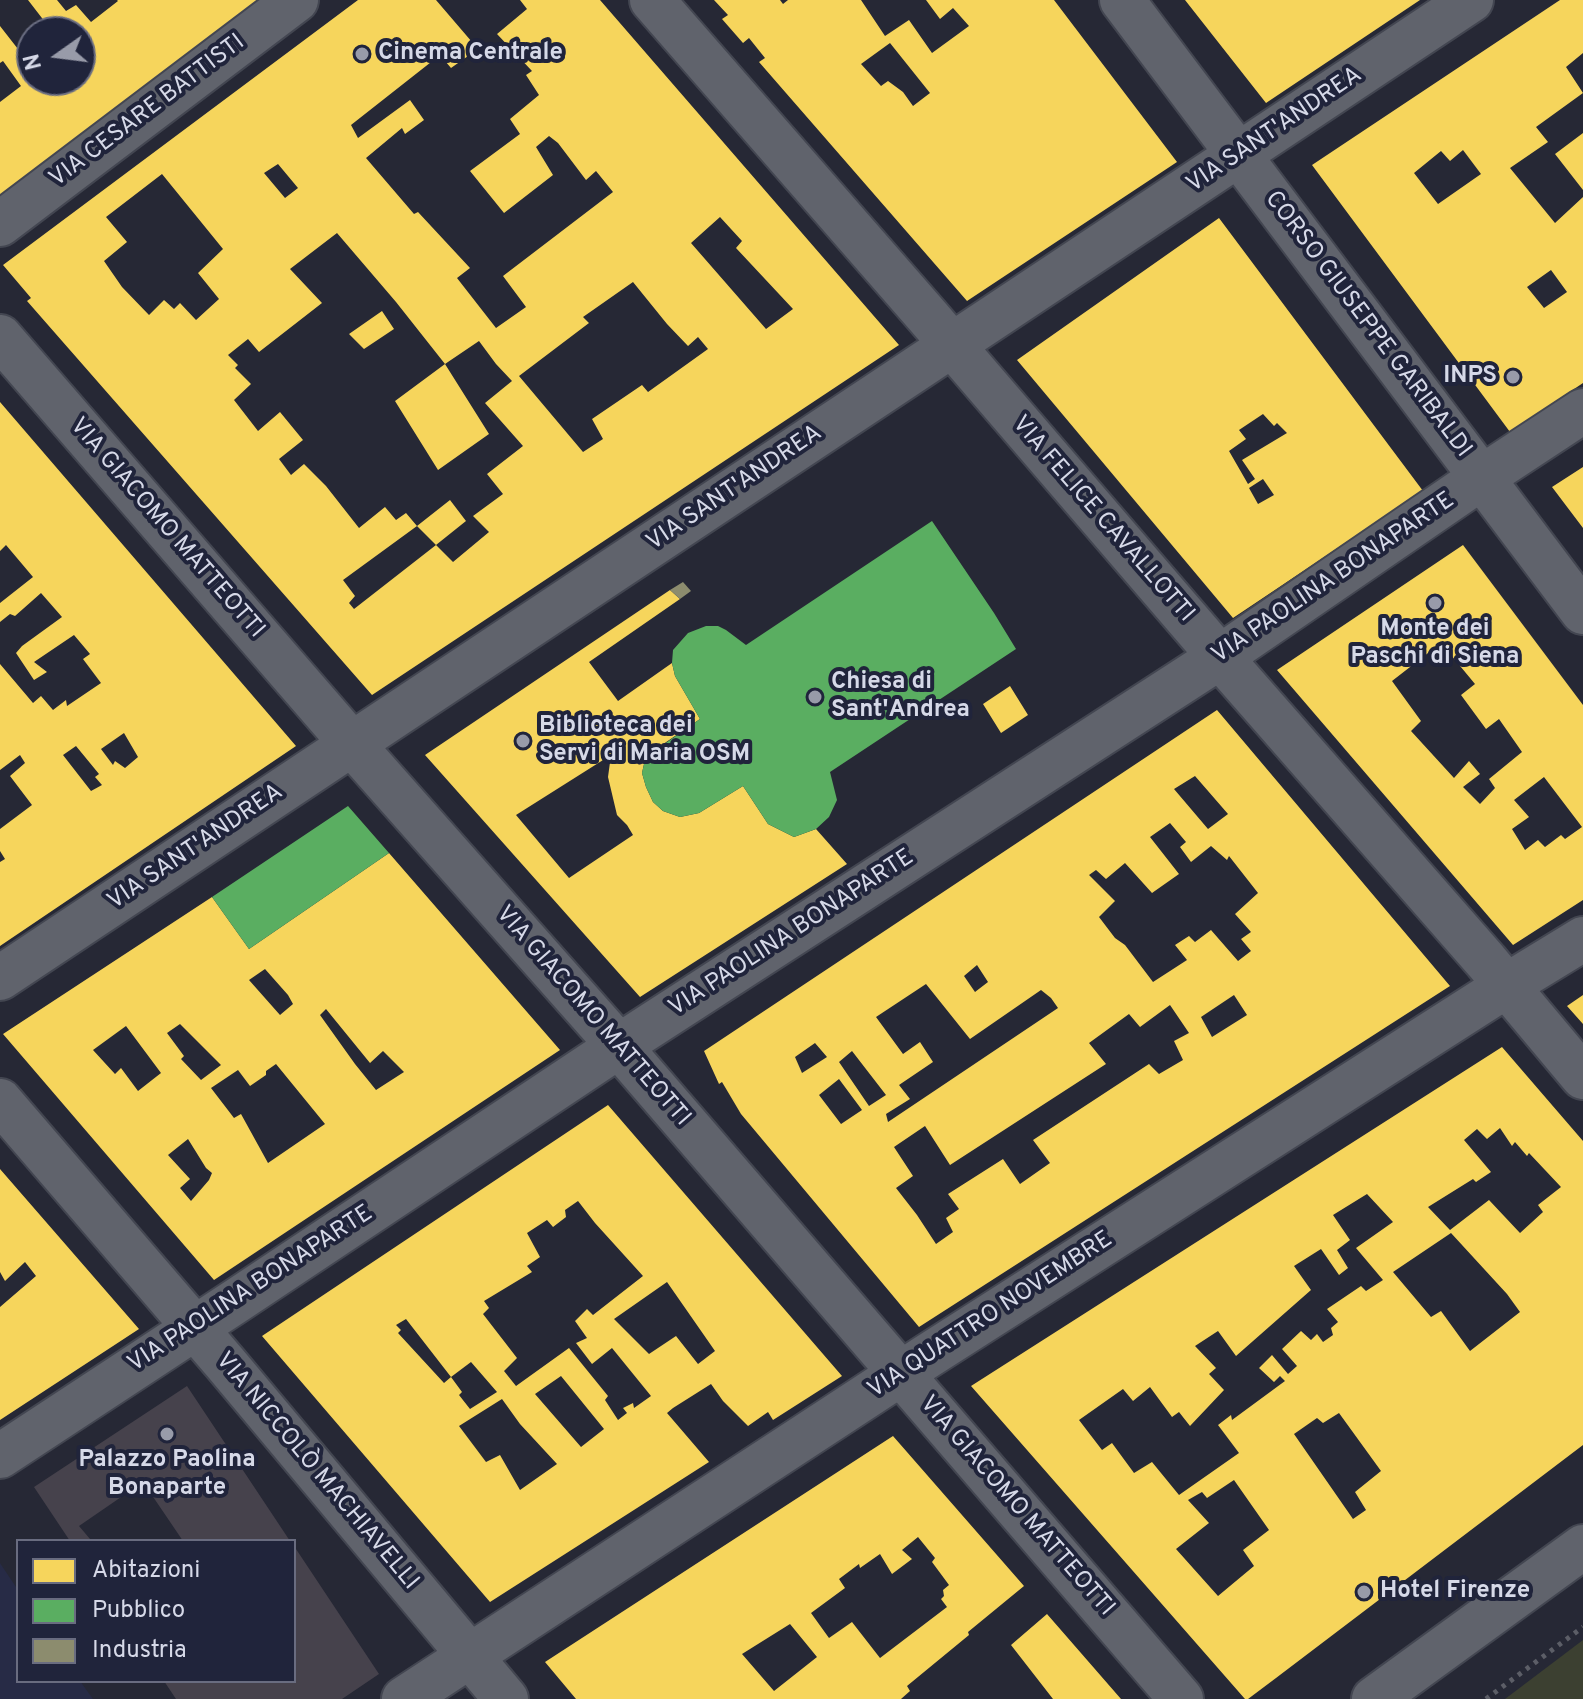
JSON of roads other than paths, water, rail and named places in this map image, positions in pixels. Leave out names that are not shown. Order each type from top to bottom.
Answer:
[{"type":"street","name":"VIA CESARE BATTISTI","points":[[0,224],[296,0]]},
{"type":"street","name":"VIA FELICE CAVALLOTTI","points":[[652,0],[1583,1077]]},
{"type":"street","name":"CORSO GIUSEPPE GARIBALDI","points":[[1122,0],[1583,612]]},
{"type":"street","name":"VIA SANT'ANDREA","points":[[0,978],[1471,0]]},
{"type":"street","name":"VIA GIACOMO MATTEOTTI","points":[[0,337],[352,744],[619,1046],[1181,1699]]},
{"type":"street","name":"VIA PAOLINA BONAPARTE","points":[[0,1456],[619,1046],[1220,657],[1583,411]]},
{"type":"street","name":"VIA QUATTRO NOVEMBRE","points":[[404,1699],[901,1374],[1583,939]]},
{"type":"street","name":"VIA NICCOLÒ MACHIAVELLI","points":[[0,1101],[506,1699]]},
{"type":"street","points":[[1374,1699],[1583,1547]]},
{"type":"place","name":"Cinema Centrale","points":[[362,54]]},
{"type":"place","name":"INPS","points":[[1513,377]]},
{"type":"place","name":"Monte dei Paschi di Siena","points":[[1435,603]]},
{"type":"place","name":"Chiesa di Sant'Andrea","points":[[815,697]]},
{"type":"place","name":"Biblioteca dei Servi di Maria OSM","points":[[523,741]]},
{"type":"place","name":"Palazzo Paolina Bonaparte","points":[[167,1434]]},
{"type":"place","name":"Hotel Firenze","points":[[1364,1592]]}]
